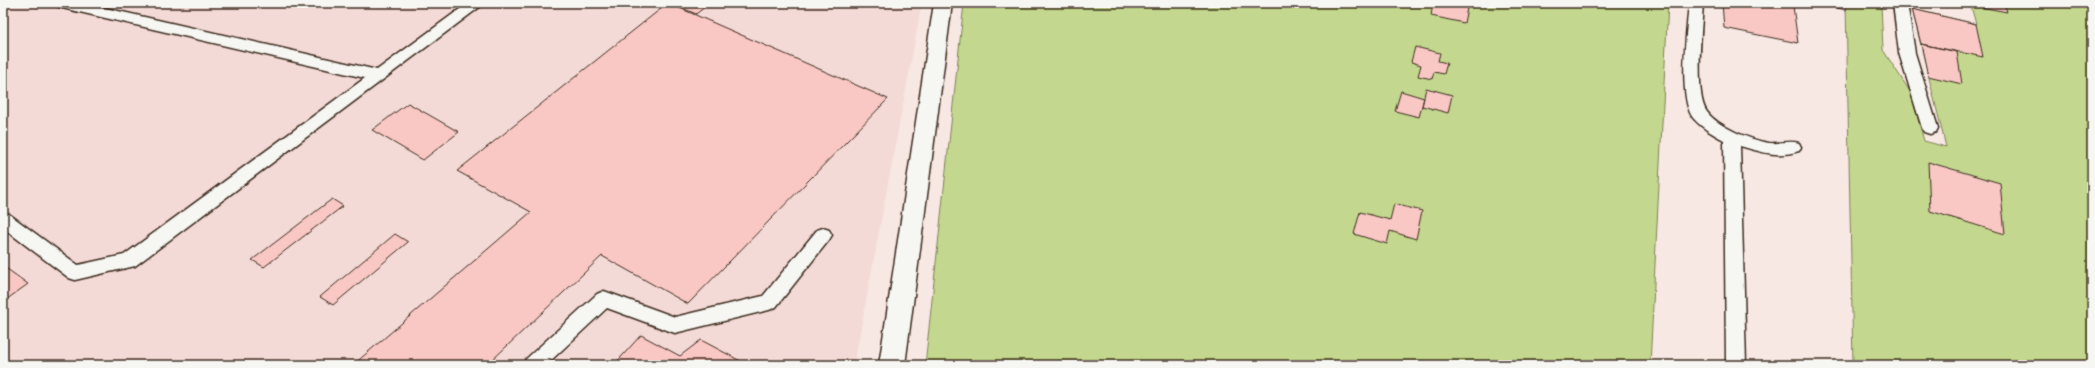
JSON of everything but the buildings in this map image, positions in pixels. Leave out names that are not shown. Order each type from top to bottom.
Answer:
[{"type":"street","points":[[892,365],[943,3]]},
{"type":"lane","points":[[62,3],[379,76]]},
{"type":"lane","points":[[3,219],[75,273],[129,261],[478,3]]},
{"type":"lane","points":[[1696,3],[1696,36],[1692,91],[1699,114],[1715,128],[1732,137],[1769,149],[1793,147]]},
{"type":"lane","points":[[1900,3],[1907,53],[1930,128]]},
{"type":"lane","points":[[1732,137],[1736,365]]},
{"type":"lane","points":[[533,365],[604,299],[675,324],[769,302],[823,235]]},
{"type":"shaded area","points":[[3,3],[922,3],[854,365],[3,365]]},
{"type":"green space","points":[[964,3],[1668,3],[1650,365],[925,365]]},
{"type":"green space","points":[[1846,3],[1881,3],[1883,50],[1911,93],[1924,141],[1946,147],[1912,9],[1976,24],[1970,3],[2092,3],[2092,365],[1853,365]]}]
